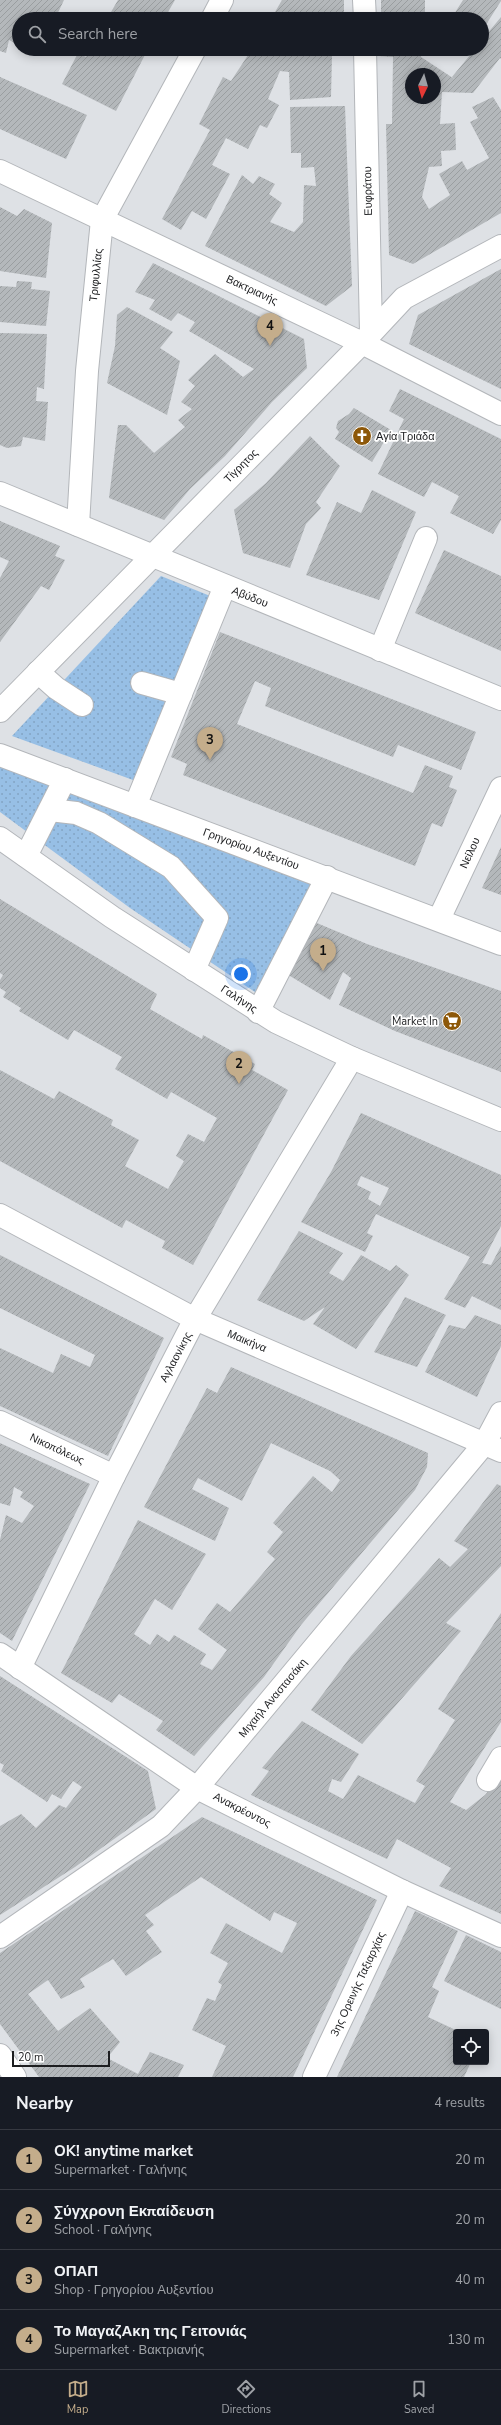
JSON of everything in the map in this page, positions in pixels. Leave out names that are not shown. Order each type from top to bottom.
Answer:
[{"type":"street","points":[[216,12],[222,0]]},
{"type":"street","points":[[364,0],[365,12]]},
{"type":"street","name":"Τριφυλλίας","points":[[78,525],[87,371],[102,220],[191,56]]},
{"type":"street","name":"Ευφράτου","points":[[365,56],[367,338]]},
{"type":"street","name":"Βακτριανής","points":[[0,171],[102,220],[367,338],[501,414]]},
{"type":"street","name":"Τίγρητος","points":[[0,711],[367,338],[404,298],[501,246]]},
{"type":"street","name":"Αβύδου","points":[[0,493],[501,699]]},
{"type":"street","points":[[380,650],[426,538]]},
{"type":"street","points":[[135,806],[225,586]]},
{"type":"street","points":[[38,672],[56,688],[82,705]]},
{"type":"street","points":[[142,683],[181,694]]},
{"type":"street","name":"Γρηγορίου Αυξεντίου","points":[[0,755],[439,919],[501,944]]},
{"type":"street","points":[[26,856],[65,779]]},
{"type":"street","name":"Νείλου","points":[[439,919],[501,788]]},
{"type":"street","points":[[50,810],[76,813],[99,823],[171,868],[218,918],[194,970]]},
{"type":"street","name":"Γαλήνης","points":[[0,838],[258,1012],[352,1058],[501,1120]]},
{"type":"street","points":[[258,1012],[327,877]]},
{"type":"street","name":"Αγλαονίκης","points":[[20,1668],[114,1476],[195,1319],[352,1058]]},
{"type":"street","name":"Μαικήνα","points":[[0,1215],[195,1319],[493,1447]]},
{"type":"street","name":"Μιχαήλ Αναστασάκη","points":[[0,1937],[161,1826],[197,1788],[493,1447],[501,1413]]},
{"type":"street","name":"Νικοπόλεως","points":[[0,1422],[114,1476]]},
{"type":"street","name":"Ανακρέοντος","points":[[0,1654],[197,1788],[402,1891],[501,1936]]},
{"type":"street","points":[[488,1780],[501,1758]]},
{"type":"street","name":"3ης Ορεινής Ταξιαρχίας","points":[[314,2077],[402,1891]]},
{"type":"street","points":[[0,2055],[15,2077]]},
{"type":"shaded area","points":[[161,576],[220,600],[144,784],[12,736]]},
{"type":"shaded area","points":[[0,765],[317,885],[261,996],[130,908],[0,812]]},
{"type":"building","points":[[0,0],[64,0],[58,12],[12,12],[12,42],[9,40],[6,53],[0,51]]},
{"type":"building","points":[[118,0],[175,0],[168,12],[111,12]]},
{"type":"building","points":[[282,0],[344,0],[344,12],[275,12]]},
{"type":"building","points":[[381,0],[425,0],[425,12],[381,12]]},
{"type":"building","points":[[463,0],[501,0],[489,20],[489,12],[455,12]]},
{"type":"building","points":[[501,17],[501,59],[500,58],[473,93],[442,92],[440,124],[455,123],[456,150],[441,151],[442,166],[429,167],[422,197],[429,209],[450,195],[439,174],[462,161],[467,170],[489,158],[470,122],[478,118],[472,107],[493,97],[501,110],[501,213],[413,264],[389,255],[386,124],[392,124],[393,57],[379,56],[421,56],[438,68],[405,68],[405,104],[441,104],[441,70],[456,80],[452,77],[469,56],[489,56],[489,32]]},
{"type":"building","points":[[76,56],[144,56],[116,111],[62,84]]},
{"type":"building","points":[[247,56],[332,56],[331,97],[290,100],[289,72],[280,71],[268,99],[279,105],[267,128],[260,125],[248,149],[226,138],[212,165],[230,174],[206,219],[192,211],[181,230],[162,219],[210,130],[199,124],[223,77],[231,81]]},
{"type":"building","points":[[0,77],[87,115],[66,159],[0,129]]},
{"type":"building","points":[[345,106],[352,286],[326,306],[205,246],[242,175],[253,184],[259,176],[275,184],[269,194],[282,203],[270,222],[294,232],[303,222],[304,185],[316,186],[314,167],[301,168],[301,153],[291,153],[290,107]]},
{"type":"building","points":[[0,207],[17,216],[24,209],[52,223],[46,278],[0,271]]},
{"type":"building","points":[[153,263],[304,339],[307,368],[272,402],[225,456],[190,489],[164,520],[109,498],[118,425],[126,425],[154,453],[185,427],[178,420],[192,409],[181,402],[195,386],[188,380],[215,354],[243,377],[254,369],[189,331],[195,322],[178,313],[171,321],[149,309],[155,300],[135,292]]},
{"type":"building","points":[[501,269],[501,389],[409,344],[418,315]]},
{"type":"building","points":[[17,281],[32,282],[31,289],[50,291],[46,326],[0,322],[0,286],[16,287]]},
{"type":"building","points":[[127,307],[173,332],[160,348],[180,361],[167,415],[107,383],[115,346],[117,315]]},
{"type":"building","points":[[0,333],[47,334],[44,389],[37,387],[36,401],[48,402],[45,441],[23,437],[21,446],[7,448],[0,445]]},
{"type":"building","points":[[400,389],[501,439],[501,520],[493,534],[450,513],[459,496],[432,482],[424,497],[378,474],[404,419],[389,411]]},
{"type":"building","name":"Αγία Τριάδα","points":[[354,408],[391,430],[372,462],[335,439],[339,432],[336,428],[338,421],[349,414]]},
{"type":"building","points":[[310,436],[340,466],[316,502],[321,508],[306,524],[290,568],[243,553],[234,510],[266,483]]},
{"type":"building","points":[[372,490],[416,512],[379,600],[306,575],[337,502],[361,513]]},
{"type":"building","points":[[0,521],[60,546],[55,556],[65,560],[49,590],[41,586],[0,642],[0,578],[9,561],[0,557]]},
{"type":"building","points":[[444,550],[501,576],[501,651],[415,613]]},
{"type":"building","points":[[220,632],[476,732],[461,770],[398,745],[393,757],[265,706],[271,688],[255,681],[237,724],[413,793],[425,765],[453,776],[449,787],[457,790],[442,827],[432,823],[415,866],[183,775],[187,764],[171,757]]},
{"type":"building","points":[[501,847],[501,895],[482,888]]},
{"type":"building","points":[[0,899],[157,994],[150,1009],[202,1039],[203,1035],[255,1064],[252,1070],[288,1090],[193,1265],[162,1248],[165,1241],[126,1220],[122,1228],[0,1161],[0,1070],[54,1099],[59,1091],[113,1120],[111,1125],[139,1140],[125,1166],[168,1189],[184,1161],[176,1156],[188,1134],[204,1142],[217,1118],[171,1092],[167,1099],[115,1069],[122,1057],[74,1030],[68,1040],[19,1011],[21,1008],[3,997],[6,992],[0,988],[0,980],[3,975],[0,973]]},
{"type":"building","points":[[312,921],[367,944],[501,991],[501,1072],[395,1031],[339,1005],[351,978],[343,972],[330,1000],[285,973]]},
{"type":"building","points":[[361,1113],[501,1175],[501,1226],[482,1263],[491,1265],[501,1246],[501,1310],[472,1296],[465,1308],[444,1299],[470,1257],[376,1214],[367,1233],[373,1236],[365,1252],[301,1222],[331,1172]],"holes":[[[361,1176],[389,1188],[380,1206],[368,1199],[371,1192],[357,1185]]]},
{"type":"building","points":[[299,1231],[343,1253],[329,1273],[343,1281],[361,1255],[390,1271],[396,1265],[409,1275],[356,1349],[313,1324],[325,1307],[304,1321],[257,1300]]},
{"type":"building","points":[[0,1255],[164,1338],[108,1456],[0,1406],[0,1348],[53,1373],[61,1354],[90,1367],[95,1355],[0,1308]]},
{"type":"building","points":[[405,1297],[446,1315],[417,1367],[374,1352]]},
{"type":"building","points":[[475,1315],[501,1325],[501,1346],[477,1397],[425,1372],[449,1325],[465,1329]]},
{"type":"building","points":[[231,1367],[428,1453],[427,1467],[415,1490],[301,1625],[264,1677],[194,1756],[156,1730],[163,1721],[119,1694],[112,1703],[61,1673],[138,1520],[206,1554],[172,1610],[155,1599],[134,1634],[150,1645],[157,1634],[169,1642],[174,1635],[206,1654],[200,1664],[212,1670],[227,1650],[198,1629],[217,1603],[230,1612],[275,1559],[267,1552],[283,1532],[273,1523],[313,1476],[332,1492],[340,1480],[330,1471],[271,1443],[242,1501],[198,1478],[192,1489],[229,1508],[215,1541],[144,1507],[207,1388],[217,1393]]},
{"type":"building","points":[[0,1443],[90,1484],[12,1641],[0,1633],[0,1540],[6,1515],[22,1523],[34,1506],[20,1497],[23,1492],[14,1487],[10,1506],[0,1503]]},
{"type":"building","points":[[497,1484],[501,1486],[501,1566],[446,1623],[461,1631],[362,1744],[311,1710],[351,1656],[439,1558],[450,1567],[468,1549],[454,1541]]},
{"type":"building","points":[[501,1613],[501,1722],[450,1802],[466,1810],[485,1795],[501,1777],[501,1914],[439,1886],[451,1868],[397,1839],[387,1859],[251,1795],[269,1771],[262,1768],[302,1721],[359,1754],[341,1782],[332,1779],[328,1791],[343,1799],[358,1775],[415,1803],[425,1786],[416,1781],[455,1720],[438,1709]]},
{"type":"building","points":[[0,1676],[148,1771],[156,1809],[75,1867],[0,1915],[0,1826],[21,1814],[36,1828],[59,1805],[66,1808],[82,1787],[73,1781],[61,1799],[52,1794],[47,1802],[1,1771],[4,1765],[0,1763]]},
{"type":"building","points":[[202,1817],[377,1900],[293,2077],[212,2077],[226,2046],[192,2030],[207,1998],[215,2001],[222,1985],[218,1982],[228,1963],[210,1953],[226,1923],[282,1953],[297,1923],[274,1912],[270,1921],[201,1877],[145,1915],[154,1925],[146,1931],[162,1952],[126,1976],[113,1959],[80,1979],[85,1987],[61,1999],[48,1980],[28,1994],[58,2031],[90,2008],[120,2042],[107,2058],[138,2074],[150,2052],[184,2065],[178,2077],[39,2077],[0,2024],[0,1953]]},
{"type":"building","points":[[415,1911],[458,1931],[432,1987],[439,1991],[428,2017],[454,2029],[453,2065],[470,2065],[464,2077],[337,2077]]},
{"type":"building","points":[[466,1935],[501,1952],[501,2009],[444,1981]]},
{"type":"place","name":"Το ΜαγαζΑκη της Γειτονιάς","points":[[270,346]]},
{"type":"place","name":"Αγία Τριάδα","points":[[362,436]]},
{"type":"place","name":"ΟΠΑΠ","points":[[210,760]]},
{"type":"place","name":"OK! anytime market","points":[[323,971]]},
{"type":"place","name":"Market In","points":[[452,1021]]},
{"type":"place","name":"Σύγχρονη Εκπαίδευση","points":[[239,1084]]}]
